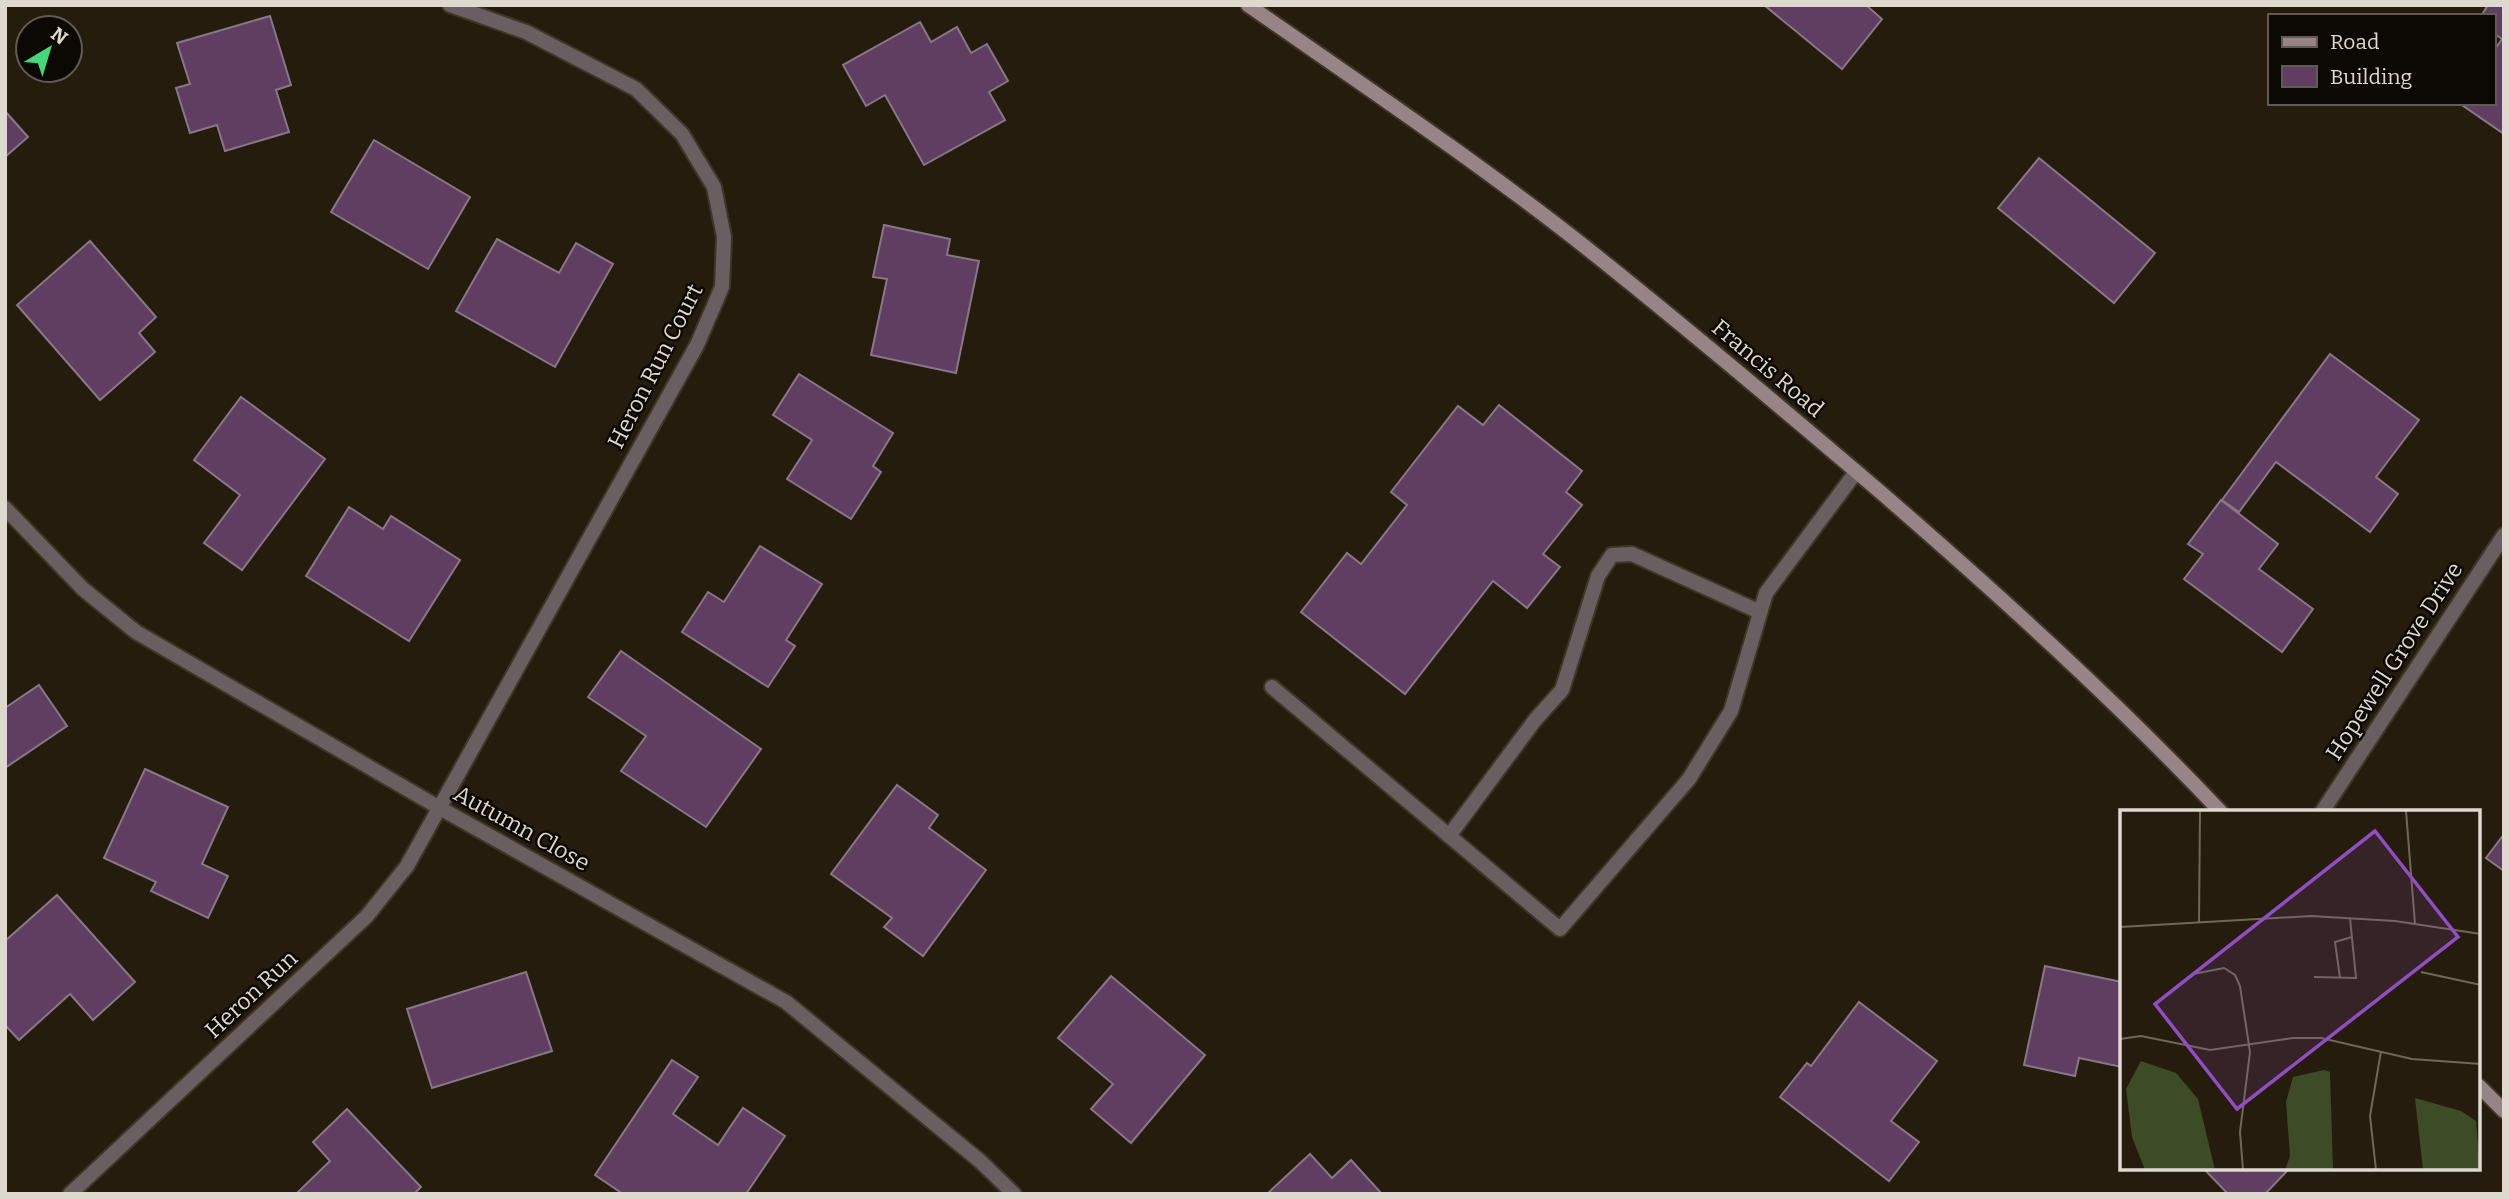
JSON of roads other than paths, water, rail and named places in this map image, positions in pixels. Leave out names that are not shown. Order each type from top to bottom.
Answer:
[{"type":"street","name":"Heron Run Court","points":[[438,807],[696,345],[722,287],[724,237],[714,187],[682,134],[636,89],[526,32],[450,5]]},
{"type":"street","name":"Francis Road","points":[[1248,5],[1418,123],[1587,249],[2003,598],[2152,740],[2219,810]]},
{"type":"street","points":[[1272,687],[1560,929],[1689,779],[1731,711],[1766,593],[1856,472]]},
{"type":"street","name":"Autumn Close","points":[[5,508],[83,589],[136,632],[438,807],[786,1002],[980,1161],[1014,1194]]},
{"type":"street","name":"Hopewell Grove Drive","points":[[2323,810],[2504,535]]},
{"type":"street","points":[[1449,836],[1562,690],[1598,576],[1612,555],[1632,554],[1760,612]]},
{"type":"street","name":"Heron Run","points":[[70,1194],[367,916],[407,866],[438,807]]},
{"type":"street","points":[[2481,1088],[2504,1111]]}]
